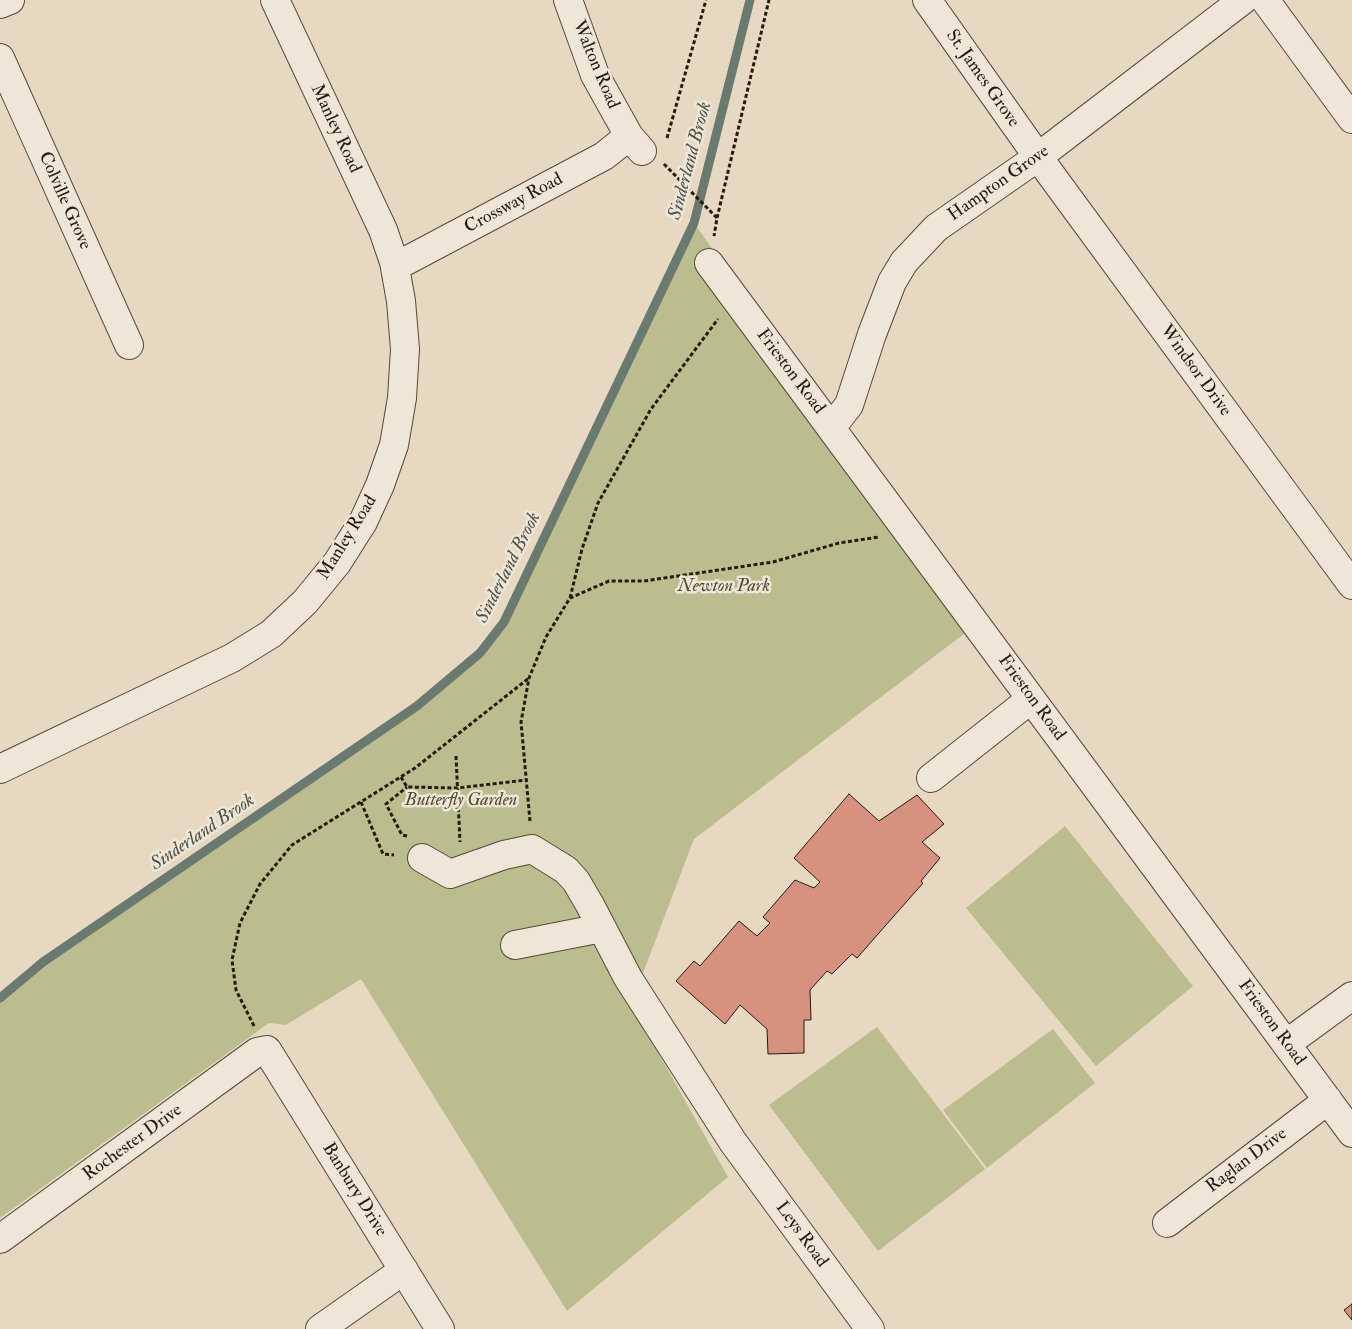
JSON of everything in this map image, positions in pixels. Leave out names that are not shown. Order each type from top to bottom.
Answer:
[{"type":"street","points":[[0,4],[10,0]]},
{"type":"street","name":"Manley Road","points":[[0,769],[232,658],[271,634],[305,602],[338,563],[366,515],[380,485],[394,445],[402,398],[405,349],[401,302],[394,262],[383,230],[275,0]]},
{"type":"street","name":"Walton Road","points":[[568,0],[595,75],[644,149]]},
{"type":"street","name":"St. James Grove","points":[[927,0],[1038,157]]},
{"type":"street","name":"Hampton Grove","points":[[831,428],[849,406],[892,282],[904,262],[936,228],[1038,157],[1243,0]]},
{"type":"street","points":[[1265,0],[1352,119]]},
{"type":"street","name":"Colville Grove","points":[[0,58],[129,345]]},
{"type":"street","name":"Crossway Road","points":[[394,262],[406,262],[604,156],[644,149]]},
{"type":"street","name":"Windsor Drive","points":[[1038,157],[1352,585]]},
{"type":"street","name":"Frieston Road","points":[[709,262],[1352,1133]]},
{"type":"street","points":[[931,778],[1031,699]]},
{"type":"street","points":[[416,848],[450,874],[504,855],[532,849]]},
{"type":"street","name":"Leys Road","points":[[532,849],[566,870],[576,881],[628,978],[733,1142],[870,1329]]},
{"type":"street","points":[[516,945],[602,928]]},
{"type":"street","points":[[1286,1044],[1352,996]]},
{"type":"street","name":"Rochester Drive","points":[[0,1239],[257,1052],[267,1050]]},
{"type":"street","name":"Banbury Drive","points":[[267,1050],[440,1329]]},
{"type":"street","name":"Raglan Drive","points":[[1166,1223],[1328,1100]]},
{"type":"street","points":[[320,1329],[404,1270]]},
{"type":"path","points":[[706,0],[644,149],[712,214]]},
{"type":"path","points":[[717,218],[769,0]]},
{"type":"path","points":[[532,849],[521,722],[529,678],[546,637],[570,598],[582,549],[598,503],[651,409],[734,297]]},
{"type":"path","points":[[570,598],[609,581],[644,581],[774,562],[839,543],[860,541],[907,531]]},
{"type":"path","points":[[267,1050],[236,990],[232,960],[240,923],[260,884],[292,845],[401,777],[529,678]]},
{"type":"path","points":[[456,756],[462,841],[456,844]]},
{"type":"path","points":[[401,777],[407,787]]},
{"type":"path","points":[[416,848],[402,835],[386,804],[407,787],[457,788],[526,780]]},
{"type":"path","points":[[361,802],[383,854],[416,848]]},
{"type":"green space","name":"Newton Park","points":[[694,223],[977,624],[694,839],[640,981],[651,1040],[728,1177],[567,1311],[361,979],[286,1025],[269,1023],[0,1218],[0,998],[43,962],[417,706],[480,653],[504,622]]},
{"type":"green space","points":[[1065,826],[1193,986],[1096,1066],[966,908]]},
{"type":"green space","points":[[877,1027],[985,1169],[878,1251],[769,1105]]},
{"type":"green space","points":[[1053,1029],[1095,1083],[987,1168],[943,1110]]},
{"type":"building","points":[[849,794],[879,821],[917,795],[944,824],[922,842],[940,858],[921,881],[923,883],[857,958],[852,954],[832,974],[827,971],[810,990],[811,1020],[804,1020],[804,1053],[768,1054],[767,1029],[740,1005],[725,1024],[676,981],[694,961],[700,966],[739,921],[757,936],[770,923],[763,917],[795,880],[814,888],[820,882],[794,858]]},
{"type":"building","points":[[1352,1304],[1352,1320],[1344,1310]]},
{"type":"waterway","name":"Sinderland Brook","points":[[0,998],[43,962],[417,706],[480,653],[504,622],[694,223],[750,0]]},
{"type":"park label","name":"Butterfly Garden","points":[[461,801]]}]
